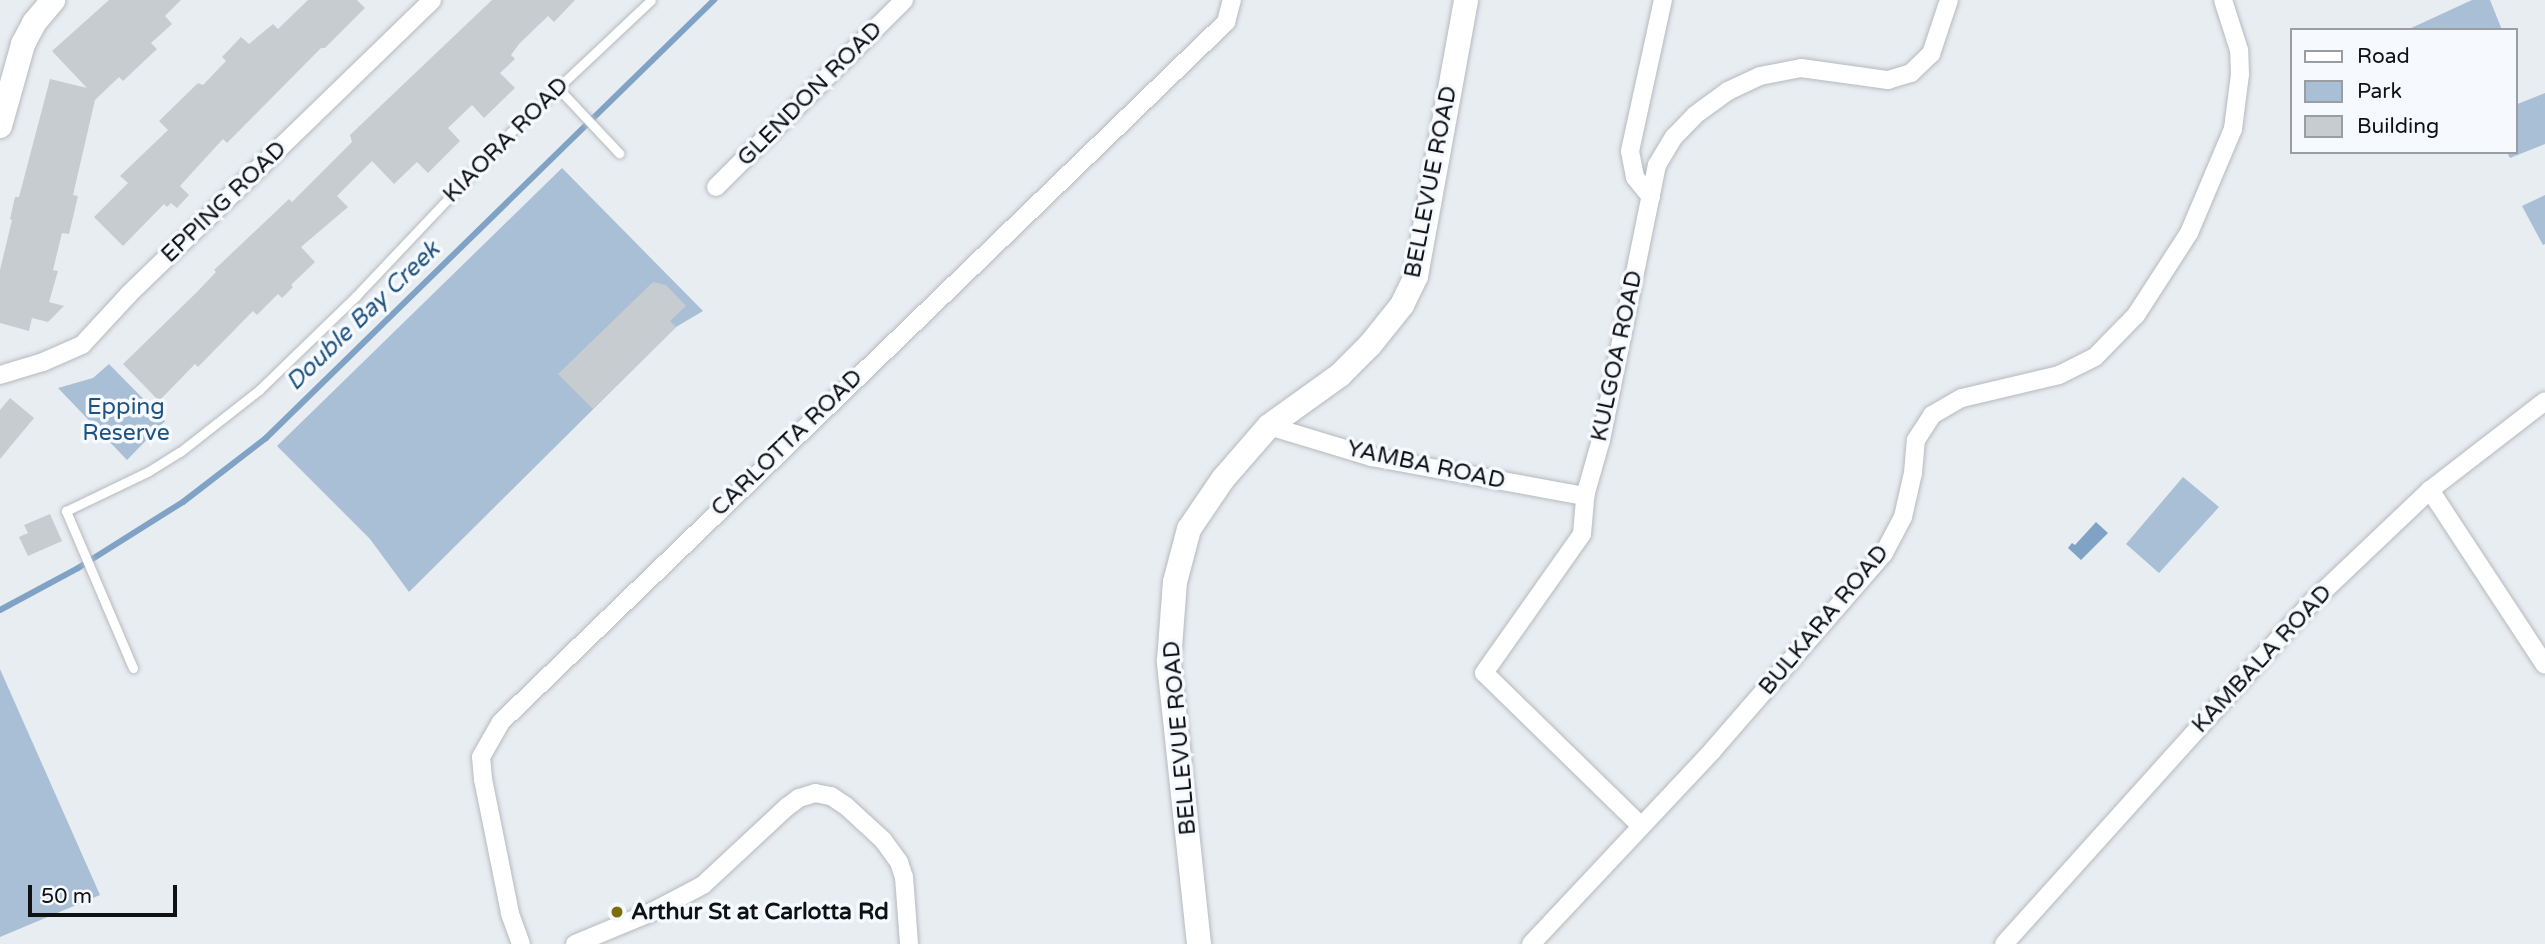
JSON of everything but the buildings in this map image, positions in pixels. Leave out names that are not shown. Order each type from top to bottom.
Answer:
[{"type":"street","points":[[0,126],[23,44],[34,23],[53,0]]},
{"type":"street","name":"EPPING ROAD","points":[[0,375],[43,362],[82,345],[129,294],[432,0]]},
{"type":"street","name":"GLENDON ROAD","points":[[716,187],[904,0]]},
{"type":"street","name":"CARLOTTA ROAD","points":[[521,944],[510,913],[481,757],[486,743],[501,722],[1226,22],[1232,0]]},
{"type":"street","name":"BELLEVUE ROAD","points":[[1199,944],[1168,661],[1175,582],[1189,529],[1223,479],[1269,426],[1329,384],[1363,353],[1402,305],[1416,276],[1466,0]]},
{"type":"street","points":[[1651,197],[1634,177],[1630,151],[1663,0]]},
{"type":"street","name":"KULGOA ROAD","points":[[1642,826],[1484,673],[1582,534],[1585,496],[1601,440],[1657,164],[1674,137],[1718,97],[1760,76],[1801,68],[1888,80],[1902,78],[1918,68],[1931,54],[1949,0]]},
{"type":"street","name":"BULKARA ROAD","points":[[1531,944],[1712,751],[1884,553],[1903,517],[1913,473],[1916,440],[1932,415],[1962,398],[2059,375],[2095,357],[2136,315],[2189,233],[2233,129],[2241,74],[2239,50],[2222,0]]},
{"type":"street","name":"KAMBALA ROAD","points":[[2004,944],[2313,601],[2430,490],[2545,401]]},
{"type":"street","name":"YAMBA ROAD","points":[[1269,426],[1372,457],[1585,496]]},
{"type":"street","points":[[2430,490],[2545,665]]},
{"type":"street","points":[[575,944],[652,912],[703,885],[787,807],[799,798],[815,793],[831,796],[846,806],[883,840],[899,862],[904,877],[909,944]]},
{"type":"lane","name":"KIAORA ROAD","points":[[133,668],[66,511],[170,458],[259,390],[356,296],[456,188],[651,0]]},
{"type":"lane","points":[[558,87],[620,153]]},
{"type":"green space","points":[[2472,0],[2490,0],[2501,28],[2411,28]]},
{"type":"green space","points":[[2545,93],[2545,144],[2510,158],[2508,154],[2517,154],[2517,104]]},
{"type":"green space","points":[[562,168],[703,311],[676,327],[409,592],[370,539],[277,446]]},
{"type":"green space","points":[[2545,195],[2545,244],[2543,245],[2522,206]]},
{"type":"green space","name":"Epping Reserve","points":[[109,364],[165,421],[127,460],[58,388],[93,378]]},
{"type":"green space","points":[[2183,477],[2219,507],[2159,573],[2126,544]]},
{"type":"green space","points":[[0,669],[100,895],[0,937]]},
{"type":"shaded area","points":[[2096,522],[2108,533],[2081,560],[2068,548],[2072,543],[2075,545]]},
{"type":"waterway","name":"Double Bay Creek","points":[[0,610],[78,568],[183,502],[266,438],[714,0]]},
{"type":"place","name":"Arthur St at Carlotta Rd","points":[[617,912]]}]
